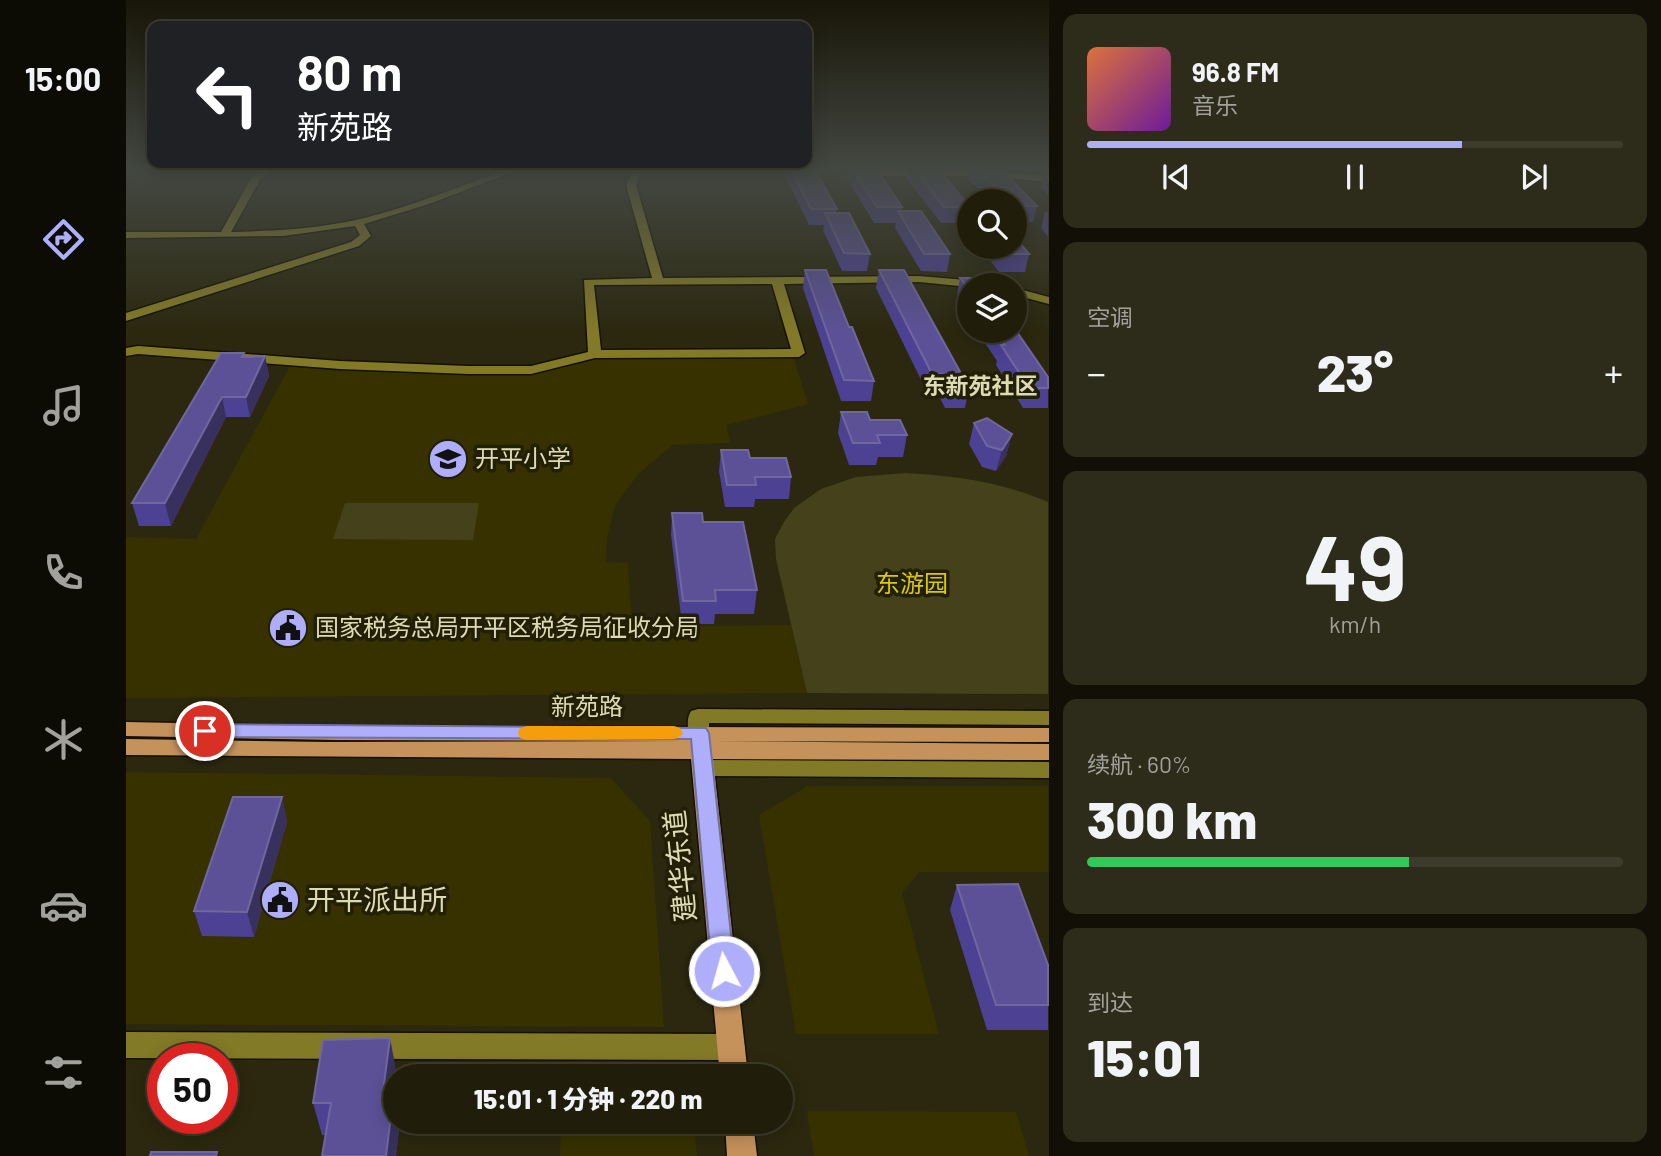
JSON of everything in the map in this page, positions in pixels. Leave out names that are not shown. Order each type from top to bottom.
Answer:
[{"type":"main road","name":"新苑路","points":[[126,729],[338,733],[701,750],[1048,735]]},
{"type":"main road","name":"新苑路","points":[[126,747],[1048,752]]},
{"type":"main road","name":"建华东道","points":[[701,750],[733,1064]]},
{"type":"main road","points":[[740,1134],[742,1156]]},
{"type":"street","points":[[225,233],[230,224]]},
{"type":"street","points":[[126,235],[225,233],[348,224]]},
{"type":"street","points":[[126,317],[355,244],[366,236],[359,224]]},
{"type":"street","points":[[642,224],[658,281]]},
{"type":"street","points":[[332,227],[347,237],[344,246]]},
{"type":"street","points":[[595,354],[588,282],[919,279],[957,282]]},
{"type":"street","points":[[126,352],[138,350],[340,365],[468,370],[531,370],[595,354],[799,353],[777,280]]},
{"type":"street","points":[[1027,294],[1048,301]]},
{"type":"street","points":[[1048,718],[698,716],[701,750],[1048,770]]},
{"type":"street","points":[[126,1045],[731,1047]]},
{"type":"shaded area","points":[[793,356],[808,404],[727,425],[730,443],[673,445],[639,473],[615,506],[607,537],[606,562],[628,563],[632,626],[791,625],[807,693],[126,698],[126,537],[196,539],[290,366],[338,371],[544,370],[600,357]]},
{"type":"shaded area","points":[[126,772],[611,778],[650,821],[664,1027],[126,1024]]},
{"type":"shaded area","points":[[808,786],[1048,786],[1048,872],[919,872],[902,893],[939,1034],[796,1034],[759,815]]},
{"type":"shaded area","points":[[807,1111],[1016,1112],[1029,1156],[814,1156]]},
{"type":"shaded area","points":[[561,1134],[695,1134],[697,1156],[560,1156]]},
{"type":"green space","name":"东游园","points":[[906,473],[979,481],[1013,489],[1048,502],[1048,694],[807,693],[776,559],[775,539],[794,508],[821,489],[856,477]]},
{"type":"green space","points":[[345,503],[479,503],[473,540],[333,539]]},
{"type":"building","points":[[830,224],[855,224],[870,254],[844,253]]},
{"type":"building","points":[[906,224],[930,224],[950,254],[924,254]]},
{"type":"building","points":[[805,270],[826,270],[874,381],[844,380]]},
{"type":"building","points":[[879,270],[904,270],[969,388],[950,388],[942,374],[932,374]]},
{"type":"building","points":[[1004,343],[1025,343],[1048,377],[1048,388],[1029,388],[1001,345],[1005,345]]},
{"type":"building","points":[[221,353],[244,353],[242,357],[265,356],[246,397],[222,397],[165,503],[132,503]]},
{"type":"building","points":[[841,412],[867,412],[870,420],[900,420],[907,435],[877,435],[880,443],[853,443]]},
{"type":"building","points":[[987,418],[1012,434],[1002,450],[987,446],[974,423]]},
{"type":"building","points":[[721,450],[748,450],[750,458],[786,458],[791,477],[755,477],[756,485],[727,485]]},
{"type":"building","points":[[672,513],[702,513],[703,522],[743,522],[757,590],[715,590],[716,601],[683,601]]},
{"type":"building","points":[[233,797],[282,797],[247,912],[194,911]]},
{"type":"building","points":[[1018,884],[1048,965],[1048,1005],[996,1005],[957,885]]},
{"type":"building","points":[[390,1038],[387,1064],[383,1064],[383,1134],[389,1134],[386,1156],[322,1156],[331,1103],[313,1103],[323,1040]]},
{"type":"building","points":[[151,1152],[217,1152],[216,1156],[150,1156]]},
{"type":"slow traffic","points":[[527,733],[674,733]]},
{"type":"place","name":"开平小学","points":[[448,459]]},
{"type":"place","name":"国家税务总局开平区税务局征收分局","points":[[288,628]]},
{"type":"place","name":"开平派出所","points":[[280,900]]},
{"type":"district","name":"东新苑社区","points":[[980,386]]},
{"type":"route","points":[[205,731],[699,733],[724,971]]}]
